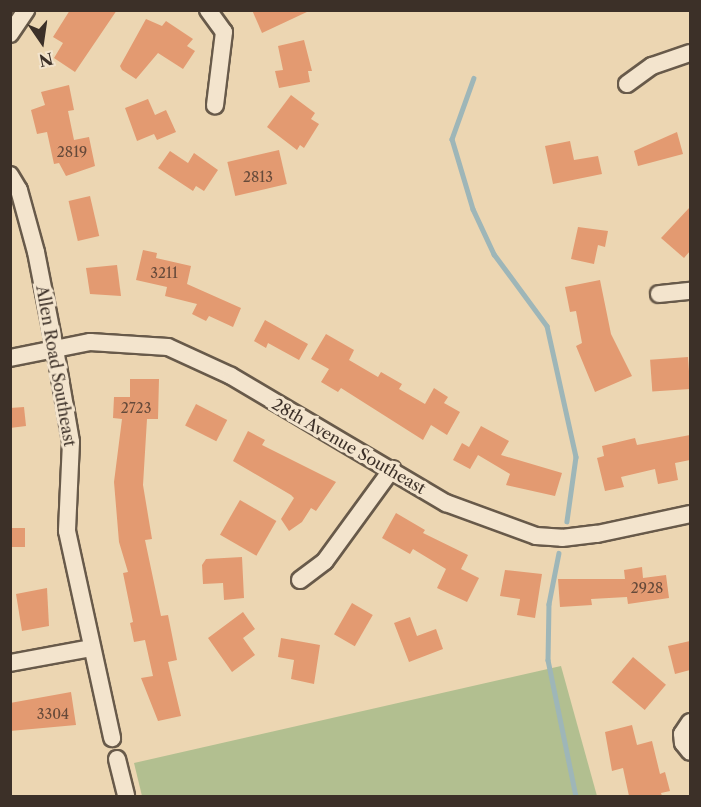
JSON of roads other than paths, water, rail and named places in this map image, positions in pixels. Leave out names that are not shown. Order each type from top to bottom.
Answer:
[{"type":"street","points":[[10,34],[26,10]]},
{"type":"street","points":[[208,10],[224,32],[215,105]]},
{"type":"street","points":[[627,84],[652,66],[676,55],[690,53]]},
{"type":"street","name":"Allen Road Southeast","points":[[10,175],[19,190],[30,230],[55,349],[71,442],[67,531],[112,738]]},
{"type":"street","points":[[659,294],[690,291]]},
{"type":"street","name":"28th Avenue Southeast","points":[[10,358],[90,342],[128,342],[168,347],[231,376],[280,408],[392,470],[446,503],[536,536],[562,538],[597,534],[690,514]]},
{"type":"street","points":[[300,580],[325,561],[392,470]]},
{"type":"street","points":[[10,663],[91,648]]},
{"type":"street","points":[[690,722],[682,734],[682,743],[690,752]]},
{"type":"street","points":[[117,759],[126,796]]},
{"type":"waterway","points":[[474,78],[452,139],[473,209],[494,254],[547,326],[576,457],[567,521]]},
{"type":"waterway","points":[[559,553],[549,604],[548,660],[576,796]]}]
